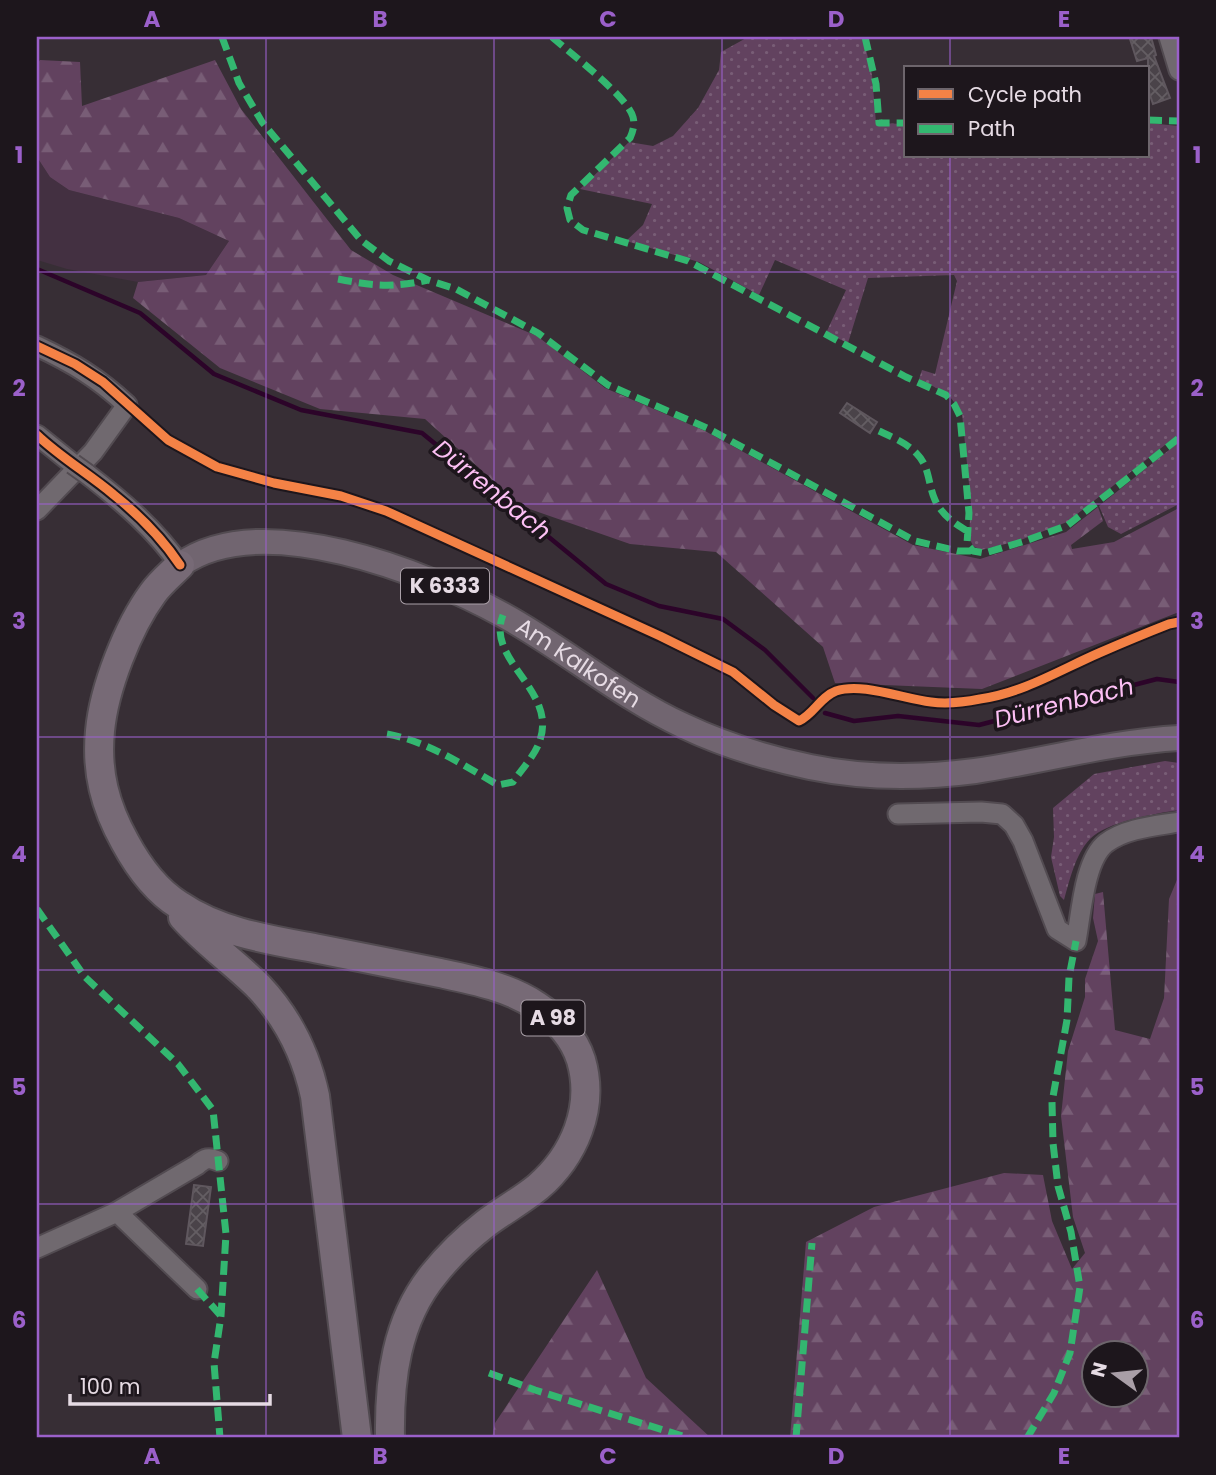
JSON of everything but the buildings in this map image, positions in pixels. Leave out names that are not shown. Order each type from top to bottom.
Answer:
[{"type":"highway","name":"A 98","points":[[180,565],[155,590],[140,614],[116,669],[101,723],[99,763],[108,807],[136,862],[195,930],[272,1001],[305,1057],[315,1096],[356,1438]]},
{"type":"highway","name":"A 98","points":[[158,889],[176,904],[198,916],[242,933],[461,978],[517,995],[555,1020],[570,1037],[580,1058],[585,1081],[584,1109],[578,1132],[562,1162],[538,1187],[485,1224],[456,1250],[432,1276],[409,1314],[398,1346],[391,1384],[390,1438]]},
{"type":"main road","name":"Am Kalkofen","points":[[180,565],[209,551],[252,541],[292,543],[374,561],[438,582],[503,615],[683,726],[733,746],[813,767],[878,775],[939,775],[1010,765],[1112,745],[1179,738]]},
{"type":"street","points":[[1169,37],[1179,70]]},
{"type":"street","points":[[37,346],[75,364],[103,382],[127,405],[93,452],[37,510]]},
{"type":"street","points":[[37,435],[146,523],[180,565]]},
{"type":"street","points":[[898,814],[1002,814],[1014,825],[1023,841],[1057,929],[1076,942],[1094,857],[1105,844],[1129,832],[1179,821]]},
{"type":"street","points":[[37,1248],[117,1212],[204,1159],[209,1157],[218,1161]]},
{"type":"street","points":[[117,1212],[197,1289]]},
{"type":"shaded area","points":[[37,157],[50,177],[69,190],[179,218],[229,241],[206,275],[138,282],[67,269],[37,260]]},
{"type":"green space","points":[[748,37],[863,37],[872,75],[876,123],[904,124],[904,158],[1150,158],[1150,123],[1179,126],[1179,434],[1067,522],[1018,541],[981,550],[973,546],[969,537],[971,504],[962,413],[948,394],[919,379],[922,370],[935,374],[957,281],[954,275],[868,278],[848,343],[826,333],[846,290],[775,260],[759,295],[699,262],[626,241],[643,225],[652,204],[580,189],[629,142],[653,146],[673,136],[698,108],[719,70],[721,52]]},
{"type":"green space","points":[[40,60],[80,62],[82,106],[215,60],[241,109],[351,250],[393,275],[537,336],[605,388],[705,431],[913,545],[980,559],[1066,532],[1098,507],[1103,521],[1071,545],[1072,549],[1114,542],[1179,508],[1179,612],[982,689],[835,683],[823,647],[716,552],[630,544],[521,506],[425,419],[320,409],[220,368],[133,298],[138,282],[206,275],[229,241],[179,218],[69,190],[50,177],[37,157],[37,64]]},
{"type":"green space","points":[[1179,442],[1179,504],[1121,534],[1108,527],[1099,506]]},
{"type":"green space","points":[[1165,761],[1179,763],[1179,810],[1132,819],[1108,828],[1090,839],[1080,852],[1064,900],[1060,896],[1051,857],[1054,837],[1053,808],[1094,774]]},
{"type":"green space","points":[[1179,875],[1179,1438],[790,1438],[806,1242],[874,1207],[1004,1173],[1043,1175],[1052,1221],[1072,1269],[1085,1253],[1073,1217],[1061,1116],[1068,1051],[1085,997],[1085,979],[1098,941],[1093,918],[1095,894],[1103,892],[1115,1030],[1150,1039],[1164,998],[1169,899]]},
{"type":"green space","points":[[597,1270],[646,1378],[711,1438],[492,1438],[495,1423]]},
{"type":"waterway","name":"Dürrenbach","points":[[37,269],[140,313],[214,374],[301,410],[422,433],[606,584],[659,606],[723,619],[765,650],[813,698]]},
{"type":"waterway","name":"Dürrenbach","points":[[825,713],[854,721],[898,716],[979,725],[1157,679],[1179,682]]},
{"type":"marked path","points":[[222,37],[239,83],[262,122],[361,240],[389,261],[428,280],[456,289],[538,333],[608,385],[707,428],[915,541],[958,551],[973,551]]},
{"type":"marked path","points":[[552,37],[621,98],[634,120],[630,138],[571,195],[567,208],[570,220],[583,230],[688,261],[906,377],[946,395],[960,416],[969,513],[967,544],[973,551],[985,553],[1068,525],[1179,438]]},
{"type":"marked path","points":[[865,37],[876,84],[879,123],[904,123]]},
{"type":"marked path","points":[[1150,120],[1179,121]]},
{"type":"marked path","points":[[338,279],[383,285],[428,280]]},
{"type":"marked path","points":[[879,431],[904,443],[917,454],[924,465],[941,510],[967,531]]},
{"type":"marked path","points":[[387,734],[430,748],[498,785],[513,782],[538,745],[543,722],[531,690],[504,646],[500,631],[503,615]]},
{"type":"marked path","points":[[37,909],[85,977],[178,1064],[213,1110],[226,1234],[221,1316],[214,1363],[220,1438]]},
{"type":"marked path","points":[[1027,1438],[1054,1393],[1070,1353],[1080,1287],[1071,1232],[1058,1186],[1052,1102],[1067,1020],[1069,977],[1076,941]]},
{"type":"marked path","points":[[796,1438],[812,1243]]},
{"type":"marked path","points":[[197,1289],[221,1316]]},
{"type":"marked path","points":[[489,1373],[689,1438]]},
{"type":"cycle path","points":[[37,346],[75,364],[103,382],[168,440],[217,467],[274,483],[341,496],[386,511],[733,672],[799,721],[830,694],[846,689],[870,690],[937,703],[996,696],[1179,622]]},
{"type":"cycle path","points":[[37,435],[132,511],[158,536],[180,565]]}]
